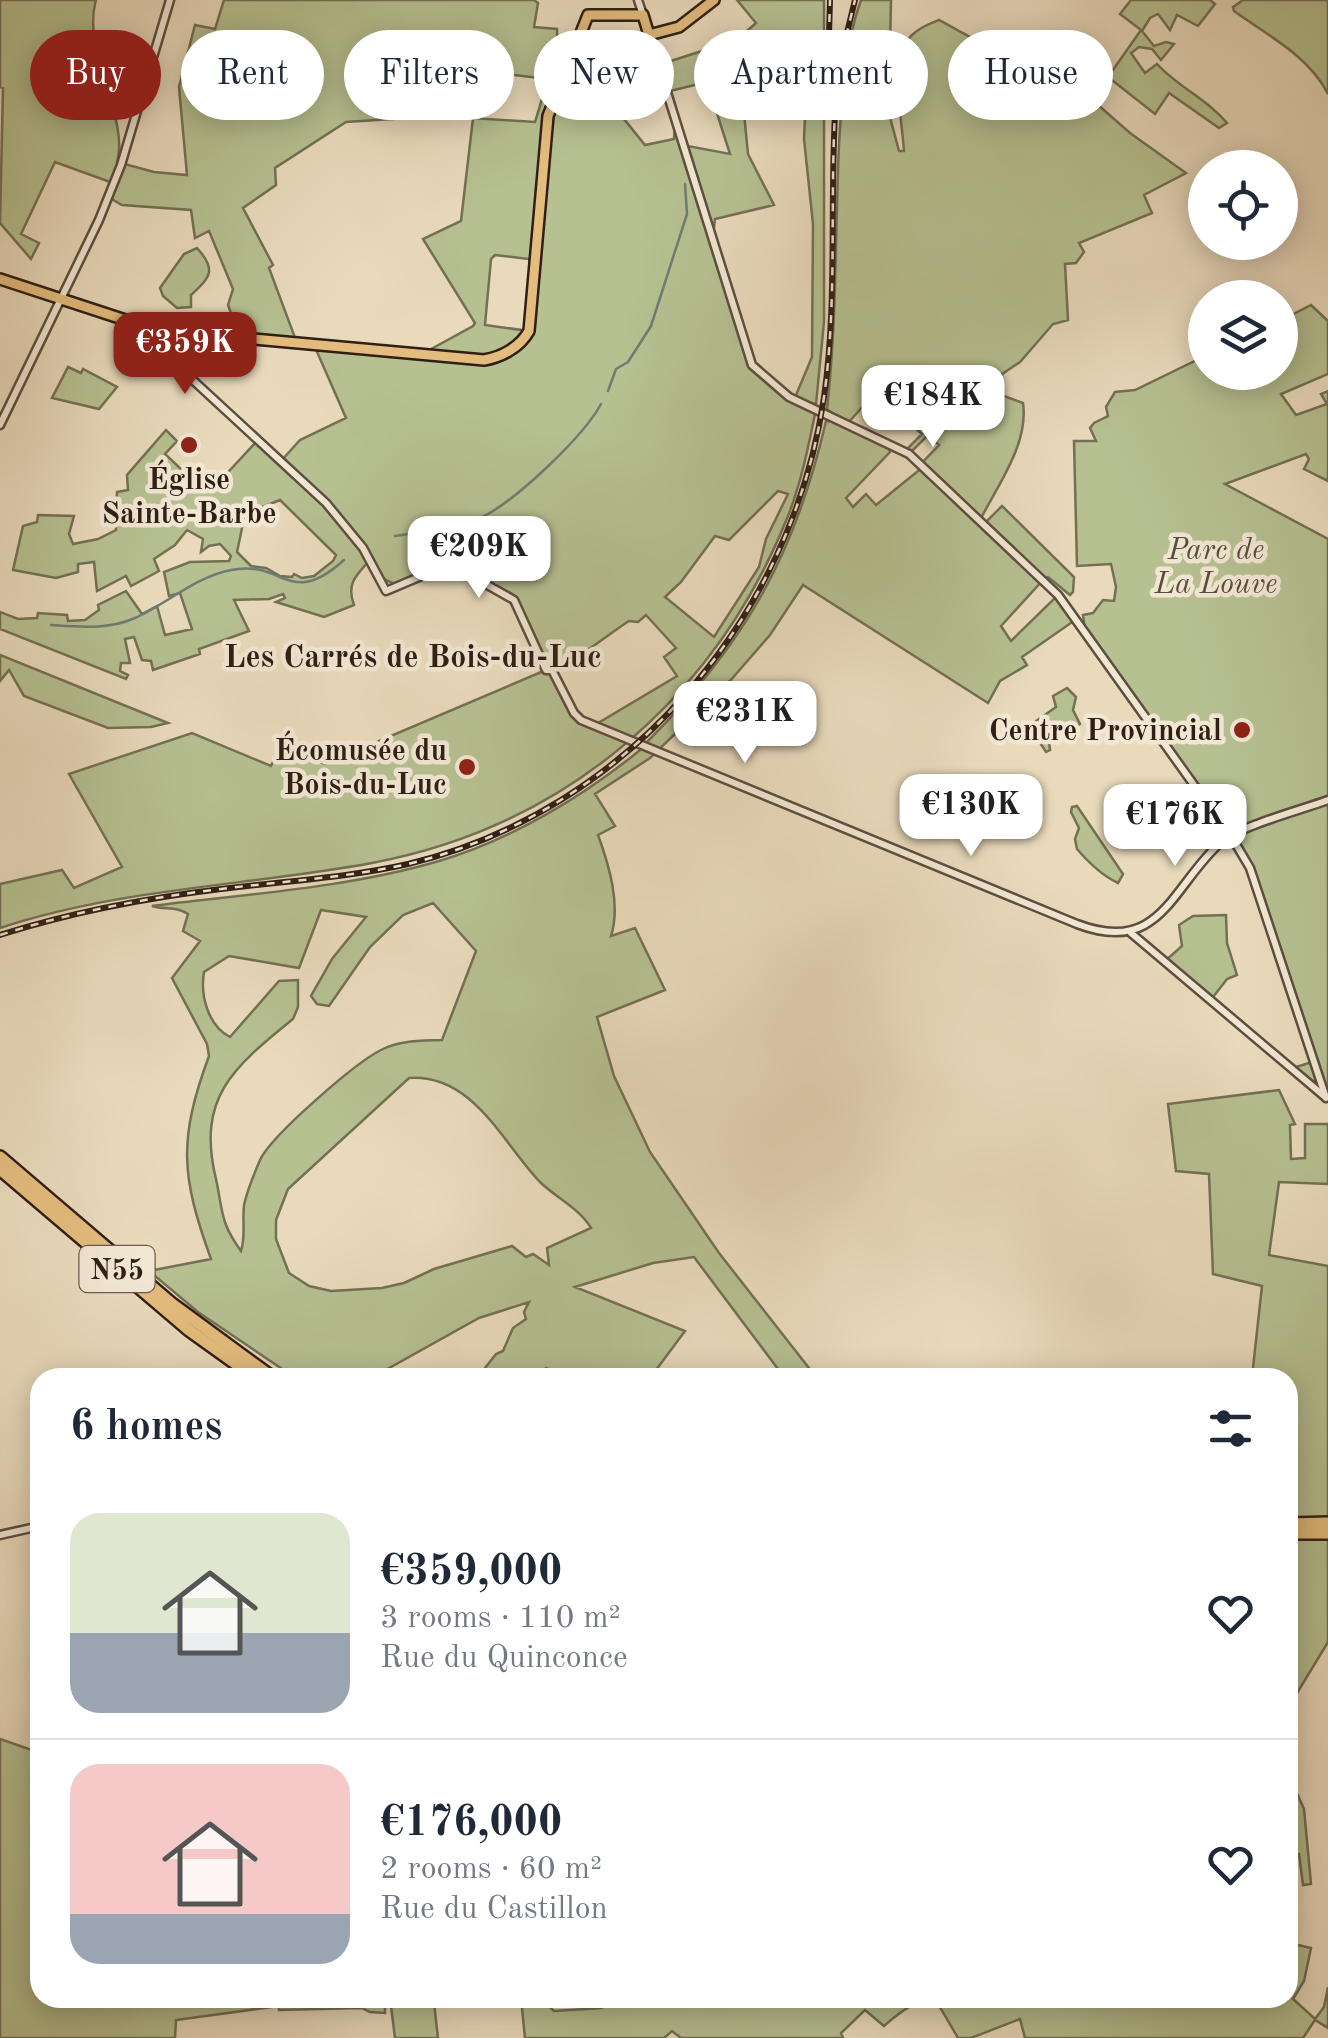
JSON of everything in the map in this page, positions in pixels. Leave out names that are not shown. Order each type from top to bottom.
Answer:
[{"type":"highway","name":"N55","points":[[0,1157],[172,1304],[259,1368]]},
{"type":"highway","name":"N55","points":[[0,1169],[189,1330],[242,1368]]},
{"type":"highway","points":[[1298,1524],[1328,1523]]},
{"type":"highway","points":[[1298,1533],[1328,1532]]},
{"type":"main road","points":[[668,30],[679,27],[714,0]]},
{"type":"main road","points":[[0,279],[166,331],[484,360],[505,353],[529,331],[548,116],[588,15],[643,15],[648,30]]},
{"type":"street","points":[[0,424],[63,300],[121,165],[170,0]]},
{"type":"street","points":[[638,0],[643,15]]},
{"type":"street","points":[[674,115],[752,365],[789,398],[909,454],[1058,594],[1250,868],[1327,1099]]},
{"type":"street","points":[[130,322],[326,503],[363,548],[386,591],[450,564],[514,600],[546,670],[552,670],[578,718],[1077,924],[1106,933],[1130,932],[1160,915],[1220,842],[1328,800]]},
{"type":"street","points":[[1130,932],[1327,1099]]},
{"type":"street","points":[[0,1534],[30,1528]]},
{"type":"green space","points":[[0,0],[96,0],[94,30],[30,30],[30,120],[115,120],[117,162],[154,172],[187,175],[182,120],[324,120],[324,30],[194,30],[195,25],[215,29],[224,0],[534,0],[538,3],[534,27],[557,29],[534,30],[534,77],[514,75],[514,30],[344,30],[344,120],[377,120],[346,122],[275,168],[276,185],[243,208],[273,265],[269,268],[297,343],[240,338],[228,305],[233,289],[209,231],[195,238],[191,210],[122,205],[108,197],[113,183],[55,162],[21,234],[39,243],[31,259],[0,223]]},
{"type":"green space","points":[[737,0],[824,0],[824,30],[748,30],[756,23]]},
{"type":"green space","points":[[861,0],[891,0],[890,30],[852,30]]},
{"type":"green space","points":[[1131,0],[1210,0],[1215,4],[1198,26],[1177,15],[1170,30],[1158,14],[1150,18],[1142,31],[1154,46],[1174,44],[1161,60],[1152,49],[1139,47],[1131,53],[1145,73],[1157,64],[1227,123],[1219,128],[1169,93],[1155,114],[1113,81],[1113,70],[1141,30],[1120,14]]},
{"type":"green space","points":[[1243,0],[1328,0],[1328,94],[1299,57],[1234,11],[1233,7]]},
{"type":"green space","points":[[939,20],[957,30],[948,30],[948,120],[1113,118],[1186,173],[1144,195],[1152,213],[1079,243],[1084,252],[1076,263],[1065,264],[1068,320],[1053,324],[1020,362],[995,379],[987,390],[1023,403],[1024,418],[1011,463],[980,520],[985,523],[1002,506],[1074,577],[1070,595],[1048,577],[1043,580],[1001,626],[1011,641],[1058,595],[1078,618],[1022,657],[1027,665],[1000,681],[988,703],[803,585],[770,635],[730,681],[650,758],[595,794],[615,826],[598,835],[614,898],[611,936],[635,928],[665,990],[597,1017],[614,1076],[650,1152],[719,1253],[809,1368],[777,1368],[694,1257],[653,1263],[575,1287],[685,1331],[657,1368],[485,1368],[503,1351],[513,1328],[526,1319],[524,1312],[529,1302],[479,1318],[389,1368],[281,1368],[198,1312],[149,1271],[211,1259],[194,1204],[187,1158],[192,1111],[209,1056],[207,1044],[172,978],[200,941],[183,931],[188,914],[152,906],[333,884],[439,861],[521,828],[598,782],[645,746],[652,747],[646,743],[711,670],[761,596],[799,514],[826,421],[845,423],[827,409],[840,120],[891,120],[899,151],[904,151],[901,120],[928,120],[928,30],[918,30]],"holes":[[[875,393],[922,434],[905,451],[909,454],[928,435],[939,445],[921,464],[923,467],[876,505],[866,494],[853,507],[846,498],[890,452],[890,443],[848,423]],[[433,903],[476,951],[442,1040],[403,1043],[369,1057],[296,1118],[267,1149],[244,1205],[241,1251],[223,1216],[211,1151],[211,1126],[216,1105],[237,1069],[293,1019],[298,1007],[298,980],[279,981],[230,1037],[216,1025],[207,1009],[204,972],[229,956],[299,968],[321,910],[366,917],[332,959],[311,996],[317,1004],[329,1006],[370,947],[403,915]],[[409,1078],[431,1080],[469,1099],[539,1181],[591,1228],[547,1248],[549,1265],[533,1254],[526,1257],[512,1246],[382,1288],[331,1291],[309,1286],[289,1273],[276,1239],[276,1220],[288,1189]]]},
{"type":"green space","points":[[694,54],[694,85],[674,90],[674,60]]},
{"type":"green space","points":[[473,120],[625,120],[645,145],[674,139],[675,121],[682,145],[730,154],[719,120],[745,120],[748,154],[774,205],[715,219],[712,244],[747,357],[794,400],[812,357],[813,224],[805,120],[824,120],[824,322],[816,404],[797,402],[815,414],[810,440],[788,516],[757,581],[720,642],[676,696],[625,744],[569,785],[508,819],[442,845],[372,863],[92,904],[0,928],[0,884],[62,870],[74,888],[122,867],[69,774],[192,733],[271,766],[281,746],[325,764],[546,670],[514,600],[450,564],[399,586],[379,577],[370,560],[352,585],[354,605],[324,617],[276,602],[285,598],[283,594],[269,599],[234,600],[249,631],[153,670],[151,661],[142,660],[134,637],[125,639],[130,663],[121,663],[120,671],[128,675],[126,679],[0,629],[0,612],[18,619],[37,618],[38,613],[67,615],[68,621],[85,620],[99,610],[98,605],[126,591],[142,614],[157,606],[165,635],[192,629],[180,593],[169,596],[164,572],[190,562],[229,561],[231,556],[220,544],[201,552],[203,539],[187,530],[175,545],[154,559],[159,571],[131,586],[126,576],[97,591],[94,562],[78,564],[78,572],[56,578],[13,570],[23,526],[37,522],[38,515],[74,516],[69,534],[73,544],[116,530],[117,492],[128,490],[127,475],[166,430],[177,441],[165,454],[202,489],[217,484],[258,440],[281,461],[300,440],[346,418],[314,345],[422,354],[473,326],[475,323],[423,239],[461,221]],"holes":[[[495,255],[537,260],[529,331],[485,325],[491,259]],[[778,491],[788,494],[766,539],[759,567],[714,637],[665,597],[715,536],[729,540]],[[280,500],[336,555],[314,576],[280,576],[251,566],[237,552],[245,514]],[[646,615],[676,648],[664,657],[677,676],[593,726],[574,713],[553,670],[629,621],[638,622]]]},
{"type":"green space","points":[[197,248],[209,274],[191,295],[191,307],[177,308],[160,288],[184,254]]},
{"type":"green space","points":[[1311,305],[1328,321],[1328,374],[1298,387],[1298,312]]},
{"type":"green space","name":"Parc de La Louve","points":[[1188,364],[1188,390],[1290,390],[1281,394],[1296,415],[1327,404],[1321,394],[1328,391],[1328,481],[1304,469],[1309,459],[1306,454],[1225,484],[1328,539],[1328,1100],[1317,1077],[1312,1084],[1290,1069],[1312,1062],[1250,868],[1085,629],[1083,615],[1093,613],[1103,600],[1114,601],[1116,587],[1111,564],[1077,566],[1074,441],[1096,441],[1090,428],[1108,416],[1106,407],[1115,392],[1135,390]]},
{"type":"green space","points":[[68,367],[81,373],[83,369],[117,387],[99,409],[52,398]]},
{"type":"green space","points":[[0,655],[168,723],[108,728],[24,696],[9,670],[0,681]]},
{"type":"green space","points":[[1067,688],[1076,697],[1073,710],[1080,724],[1049,741],[1050,750],[1046,752],[1029,726],[1056,707],[1053,696]]},
{"type":"green space","points":[[1077,806],[1123,874],[1118,883],[1077,849],[1079,828],[1071,812]]},
{"type":"green space","points":[[1226,915],[1227,943],[1237,975],[1227,979],[1210,1001],[1165,961],[1182,946],[1179,925],[1193,916]]},
{"type":"green space","points":[[1279,1090],[1295,1124],[1290,1125],[1291,1159],[1305,1158],[1305,1124],[1328,1124],[1328,1184],[1279,1182],[1269,1255],[1328,1266],[1328,1518],[1298,1519],[1298,1368],[1253,1368],[1262,1286],[1213,1274],[1209,1174],[1176,1171],[1168,1104]]},
{"type":"green space","points":[[1298,1536],[1328,1536],[1328,1642],[1298,1692]]},
{"type":"green space","points":[[0,1739],[30,1750],[30,2008],[264,2008],[176,2020],[175,2038],[0,2038]]},
{"type":"green space","points":[[1298,1796],[1304,1809],[1311,1884],[1303,1885]]},
{"type":"green space","points":[[1298,1945],[1311,1948],[1298,1991]]},
{"type":"green space","points":[[1328,1987],[1328,2028],[1315,2020],[1303,2038],[1025,2038],[1020,2019],[971,2038],[958,2038],[940,2008],[1298,2008],[1298,2004],[1315,2019],[1324,2007]]},
{"type":"green space","points":[[279,2008],[362,2008],[279,2010]]},
{"type":"green space","points":[[362,2008],[385,2008],[385,2013]]},
{"type":"green space","points":[[391,2008],[435,2008],[438,2038],[395,2038]]},
{"type":"green space","points":[[522,2008],[908,2008],[884,2026],[865,2010],[841,2033],[843,2038],[681,2038],[672,2031],[664,2038],[525,2038]]},
{"type":"waterway","points":[[608,391],[616,369],[628,362],[651,326],[687,214],[685,184]]},
{"type":"waterway","points":[[395,536],[454,526],[488,514],[550,464],[601,404]]},
{"type":"waterway","points":[[51,625],[93,627],[125,622],[205,578],[231,570],[249,568],[287,580],[310,581],[344,560]]},
{"type":"railway","points":[[829,30],[830,0]]},
{"type":"railway","points":[[0,935],[137,901],[385,869],[488,838],[561,800],[628,751],[686,694],[736,628],[776,556],[806,478],[828,360],[836,96],[855,0]]},
{"type":"place","name":"Église Sainte-Barbe","points":[[189,445]]},
{"type":"place","name":"Centre Provincial","points":[[1242,730]]},
{"type":"place","name":"Écomusée du Bois-du-Luc","points":[[467,767]]},
{"type":"district","name":"Les Carrés de Bois-du-Luc","points":[[413,656]]}]
